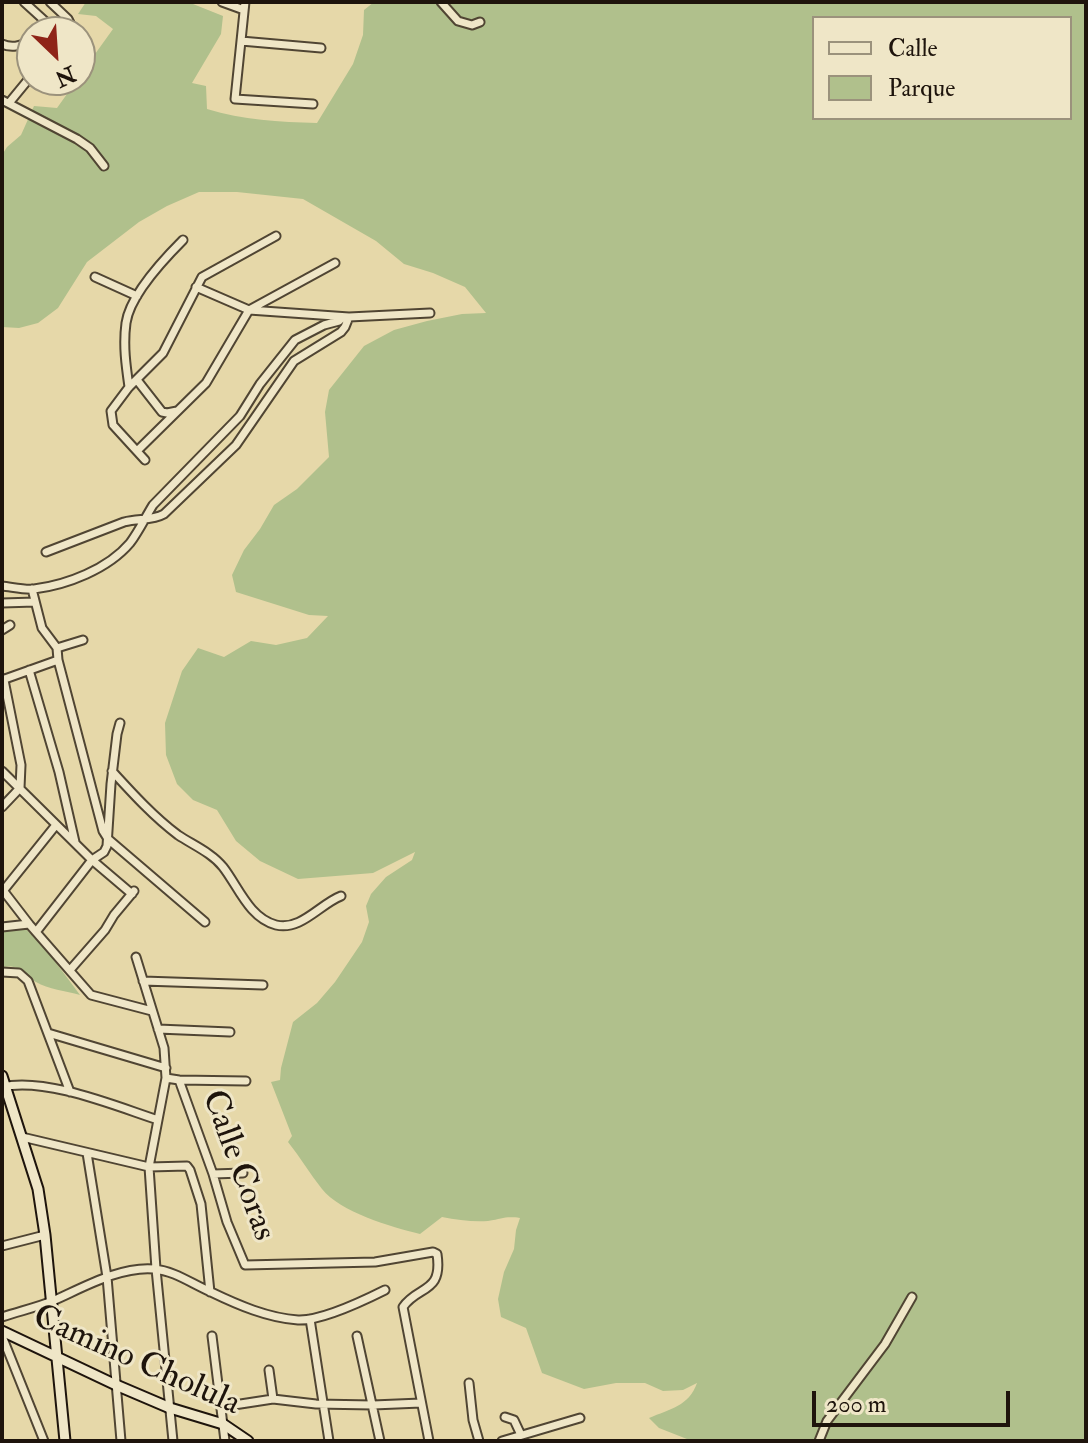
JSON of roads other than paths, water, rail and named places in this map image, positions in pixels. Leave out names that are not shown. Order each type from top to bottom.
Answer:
[{"type":"main road","points":[[3,1083],[38,1189],[65,1441]]},
{"type":"main road","name":"Camino Cholula","points":[[2,1334],[170,1408],[223,1424],[248,1441]]},
{"type":"street","points":[[24,2],[38,16]]},
{"type":"street","points":[[50,2],[65,16]]},
{"type":"street","points":[[222,2],[245,6],[235,99],[313,104]]},
{"type":"street","points":[[441,2],[458,21],[472,25],[480,22]]},
{"type":"street","points":[[241,41],[321,48]]},
{"type":"street","points":[[5,102],[90,148],[104,166]]},
{"type":"street","points":[[145,460],[113,425],[111,411],[129,387],[163,353],[202,277],[276,236]]},
{"type":"street","points":[[129,387],[125,360],[126,321],[137,296],[157,265],[183,240]]},
{"type":"street","points":[[137,451],[206,383],[249,310],[335,263]]},
{"type":"street","points":[[95,277],[137,296]]},
{"type":"street","points":[[196,287],[249,310],[346,317],[430,313]]},
{"type":"street","points":[[2,586],[32,589],[84,576],[99,569],[127,546],[153,505],[240,416],[260,384],[295,340],[346,317]]},
{"type":"street","points":[[46,552],[124,522],[143,523],[164,514],[236,445],[294,361],[341,332],[346,317]]},
{"type":"street","points":[[137,380],[162,412],[179,411]]},
{"type":"street","points":[[203,456],[214,465]]},
{"type":"street","points":[[32,589],[44,633],[57,648],[100,825],[108,839],[205,922]]},
{"type":"street","points":[[2,603],[35,602]]},
{"type":"street","points":[[2,630],[10,625]]},
{"type":"street","points":[[57,648],[83,640]]},
{"type":"street","points":[[2,807],[20,788],[21,765],[3,679],[58,660]]},
{"type":"street","points":[[29,670],[59,772],[75,842]]},
{"type":"street","points":[[36,932],[92,860],[104,852],[120,723]]},
{"type":"street","points":[[2,771],[92,860],[133,892],[70,970]]},
{"type":"street","points":[[112,771],[177,834],[219,863],[246,903],[276,925],[300,922],[341,896]]},
{"type":"street","points":[[56,825],[2,890],[91,995],[152,1011]]},
{"type":"street","points":[[2,927],[29,924]]},
{"type":"street","name":"Calle Coras","points":[[136,957],[164,1048],[166,1078],[179,1080],[227,1222],[245,1265],[375,1262],[433,1252],[437,1254],[439,1260],[434,1282],[403,1307],[421,1403]]},
{"type":"street","points":[[2,972],[19,973],[31,987],[70,1092]]},
{"type":"street","points":[[143,981],[263,985]]},
{"type":"street","points":[[158,1029],[230,1032]]},
{"type":"street","points":[[48,1033],[166,1068]]},
{"type":"street","points":[[166,1078],[149,1167],[173,1441]]},
{"type":"street","points":[[179,1080],[246,1081]]},
{"type":"street","points":[[3,1083],[70,1092],[158,1120]]},
{"type":"street","points":[[22,1137],[149,1167]]},
{"type":"street","points":[[87,1153],[107,1277],[121,1441]]},
{"type":"street","name":"Calle Coras","points":[[149,1167],[187,1166],[190,1170],[201,1204],[210,1292]]},
{"type":"street","points":[[213,1174],[243,1173]]},
{"type":"street","points":[[2,1246],[45,1235]]},
{"type":"street","points":[[2,1317],[52,1301],[107,1277],[141,1269],[156,1269],[179,1276],[254,1312],[299,1320],[355,1305],[385,1290]]},
{"type":"street","points":[[819,1441],[827,1421],[885,1344],[912,1297]]},
{"type":"street","points":[[310,1319],[329,1441]]},
{"type":"street","points":[[2,1334],[44,1441]]},
{"type":"street","points":[[212,1336],[225,1441]]},
{"type":"street","points":[[357,1336],[380,1441]]},
{"type":"street","points":[[269,1370],[273,1399]]},
{"type":"street","points":[[469,1383],[479,1441]]},
{"type":"street","points":[[221,1407],[273,1399],[303,1404],[421,1403],[429,1441]]},
{"type":"street","points":[[505,1417],[514,1420],[521,1435]]},
{"type":"street","points":[[502,1441],[580,1418]]}]
